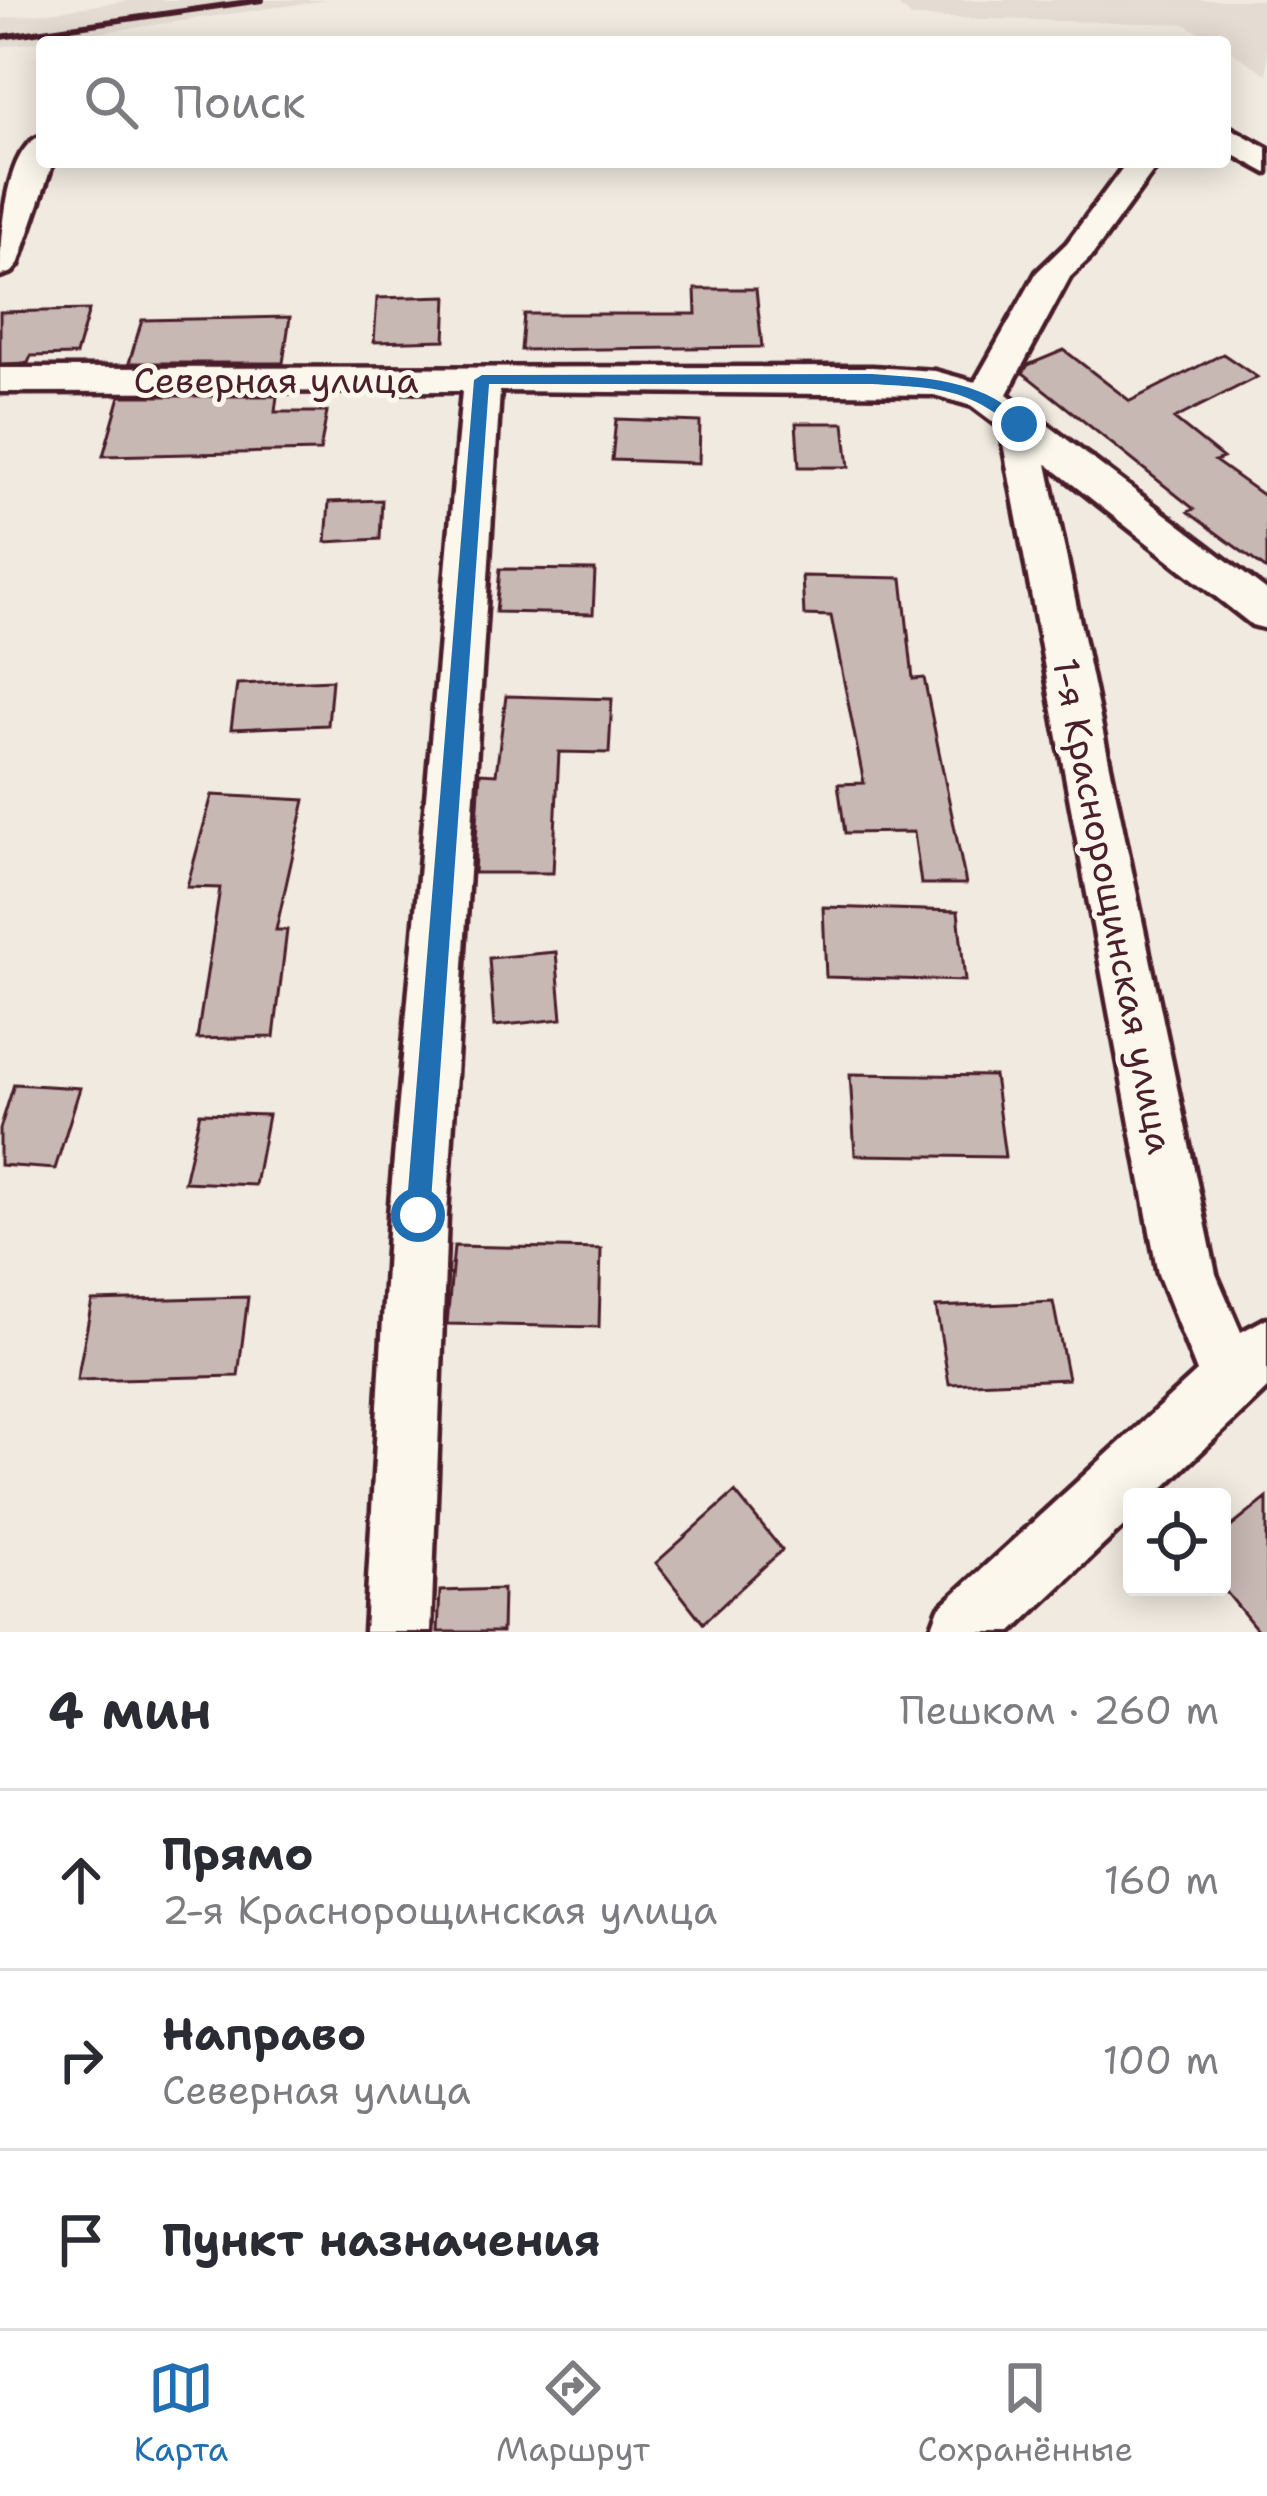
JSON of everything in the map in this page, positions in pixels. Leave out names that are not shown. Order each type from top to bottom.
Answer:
[{"type":"street","points":[[1231,139],[1267,164]]},
{"type":"street","points":[[0,265],[36,163]]},
{"type":"street","points":[[1003,410],[1055,272],[1078,250],[1140,168]]},
{"type":"street","name":"Северная улица","points":[[0,380],[872,379],[935,383],[1003,410],[1267,614]]},
{"type":"street","points":[[398,1632],[418,1215],[482,380]]},
{"type":"street","name":"1-я Краснорощинская улица","points":[[1003,410],[1187,1274],[1249,1365]]},
{"type":"street","points":[[962,1632],[1249,1365]]},
{"type":"shaded area","points":[[134,0],[327,0],[77,36],[36,36],[36,42],[0,47],[0,19]]},
{"type":"shaded area","points":[[891,0],[1267,0],[1267,74],[1231,52],[1231,36],[1205,36],[1185,24],[912,17]]},
{"type":"building","points":[[695,289],[756,289],[762,347],[521,350],[524,314],[696,314]]},
{"type":"building","points":[[447,296],[445,340],[374,342],[377,298]]},
{"type":"building","points":[[89,310],[76,355],[31,356],[28,363],[0,364],[0,312]]},
{"type":"building","points":[[290,317],[283,363],[129,363],[142,320]]},
{"type":"building","points":[[1064,350],[1130,401],[1223,354],[1257,377],[1174,419],[1223,458],[1215,461],[1267,498],[1267,570],[1188,512],[1194,509],[1023,373],[1028,365]]},
{"type":"building","points":[[120,396],[277,396],[275,412],[327,412],[320,451],[103,456]]},
{"type":"building","points":[[616,419],[700,422],[699,463],[612,460]]},
{"type":"building","points":[[796,423],[844,423],[849,467],[799,467]]},
{"type":"building","points":[[382,500],[380,539],[326,542],[329,502]]},
{"type":"building","points":[[500,569],[595,570],[593,614],[496,612]]},
{"type":"building","points":[[802,576],[902,578],[913,679],[924,678],[966,884],[921,884],[914,832],[845,833],[838,784],[864,783],[831,616],[804,615]]},
{"type":"building","points":[[332,680],[328,725],[231,729],[237,684]]},
{"type":"building","points":[[506,696],[612,699],[609,753],[559,752],[553,873],[474,873],[480,773],[496,774]]},
{"type":"building","points":[[212,795],[305,800],[276,930],[287,930],[274,1037],[197,1039],[220,888],[187,887]]},
{"type":"building","points":[[823,907],[958,911],[965,981],[826,977]]},
{"type":"building","points":[[556,952],[562,1019],[494,1026],[489,958]]},
{"type":"building","points":[[850,1074],[994,1076],[1005,1157],[855,1155]]},
{"type":"building","points":[[14,1084],[80,1088],[55,1169],[0,1165],[0,1129]]},
{"type":"building","points":[[200,1113],[268,1115],[255,1185],[184,1182]]},
{"type":"building","points":[[454,1246],[601,1249],[599,1327],[447,1324]]},
{"type":"building","points":[[248,1297],[238,1376],[77,1380],[92,1301]]},
{"type":"building","points":[[1053,1302],[1068,1379],[949,1384],[936,1307]]},
{"type":"building","points":[[735,1492],[782,1550],[703,1623],[656,1563]]},
{"type":"building","points":[[1267,1498],[1267,1632],[1259,1632],[1229,1596],[1231,1527]]},
{"type":"building","points":[[503,1589],[502,1632],[438,1632],[440,1591]]},
{"type":"railway","points":[[0,37],[262,0]]},
{"type":"route","points":[[418,1215],[482,380],[935,383],[986,397],[1019,424]]}]
